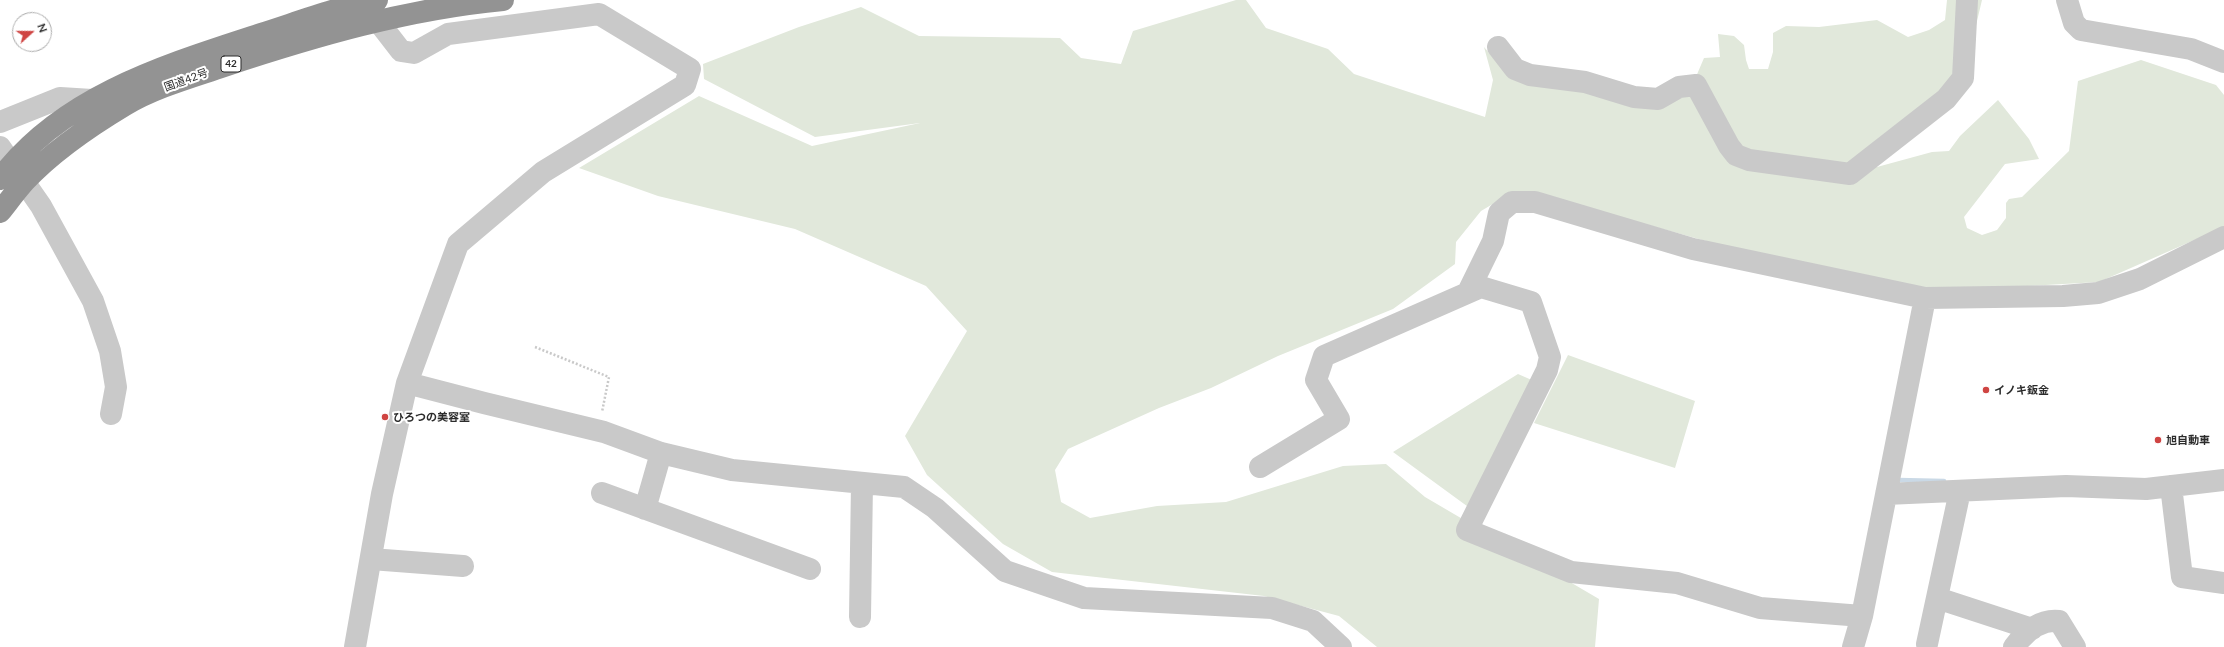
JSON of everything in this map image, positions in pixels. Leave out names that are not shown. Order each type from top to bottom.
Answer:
[{"type":"highway","name":"国道42号","points":[[4,163],[60,120],[92,100],[147,73],[205,52],[311,18],[375,7],[503,0]]},
{"type":"highway","name":"国道42号","points":[[0,212],[24,182],[55,153],[127,104],[183,80],[276,49],[375,7]]},
{"type":"street","points":[[1498,47],[1515,69],[1523,72],[1546,78],[1585,82],[1634,97],[1658,99],[1680,87],[1696,85],[1729,146],[1736,155],[1749,160],[1850,174],[1946,99],[1963,78],[1967,0]]},
{"type":"street","points":[[2067,0],[2074,23],[2081,30],[2191,48],[2224,62]]},
{"type":"street","points":[[356,647],[382,494],[407,382],[458,244],[543,172],[684,85],[690,69],[599,14],[448,34],[414,53],[401,51],[375,7]]},
{"type":"street","points":[[0,122],[60,98],[92,100]]},
{"type":"street","points":[[4,163],[24,182],[41,206],[93,301],[110,351],[116,387],[112,414]]},
{"type":"street","points":[[1468,292],[1493,241],[1499,213],[1512,202],[1535,202],[1693,249],[1925,298],[2063,296],[2098,293],[2140,279],[2224,237]]},
{"type":"street","points":[[1260,467],[1339,419],[1316,380],[1324,356],[1481,287],[1531,302],[1550,357],[1547,370],[1467,530],[1571,572],[1677,583],[1760,608],[1862,616]]},
{"type":"street","points":[[1853,647],[1862,616],[1925,298]]},
{"type":"street","points":[[407,382],[484,404],[599,430],[661,453],[732,470],[904,487],[935,508],[1005,571],[1084,598],[1272,608],[1313,621],[1341,647]]},
{"type":"street","points":[[645,509],[661,453]]},
{"type":"street","points":[[1886,494],[2066,486],[2146,490],[2224,480]]},
{"type":"street","points":[[860,617],[862,483]]},
{"type":"street","points":[[2171,486],[2182,577],[2224,583]]},
{"type":"street","points":[[1927,644],[1960,491]]},
{"type":"street","points":[[602,493],[810,569]]},
{"type":"street","points":[[371,559],[463,566]]},
{"type":"street","points":[[1937,598],[2032,629]]},
{"type":"street","points":[[2014,647],[2024,633],[2048,620],[2059,621],[2075,647]]},
{"type":"path","points":[[535,347],[609,377],[599,430]]},
{"type":"shaded area","points":[[1236,0],[1246,0],[1266,28],[1328,49],[1354,74],[1485,117],[1493,80],[1484,47],[1502,68],[1644,99],[1695,79],[1704,58],[1720,57],[1718,34],[1734,36],[1744,45],[1749,69],[1768,69],[1773,52],[1773,33],[1786,26],[1819,27],[1877,20],[1908,37],[1929,30],[1945,20],[1947,0],[1982,0],[1965,72],[1869,164],[1877,167],[1932,152],[1949,151],[1960,136],[1998,100],[2029,139],[2039,159],[2005,164],[1964,217],[1967,228],[1982,235],[1997,230],[2006,218],[2006,203],[2009,199],[2022,197],[2069,151],[2078,81],[2141,60],[2216,85],[2224,95],[2224,227],[2099,282],[1939,291],[1767,258],[1573,204],[1508,195],[1481,211],[1456,242],[1455,264],[1393,309],[1278,356],[1211,388],[1159,408],[1068,449],[1055,470],[1061,502],[1090,518],[1157,506],[1226,502],[1343,466],[1386,464],[1425,497],[1599,599],[1595,647],[1377,647],[1339,616],[1264,596],[1052,572],[1003,544],[927,475],[905,436],[967,331],[926,286],[795,229],[658,196],[579,168],[699,96],[812,146],[920,123],[815,137],[704,79],[703,64],[799,27],[861,7],[919,36],[1060,38],[1081,58],[1121,64],[1133,31]]},
{"type":"shaded area","points":[[1568,355],[1695,401],[1675,468],[1534,423]]},
{"type":"shaded area","points":[[1518,374],[1534,381],[1471,509],[1393,452]]},
{"type":"waterway","points":[[1898,480],[1944,481]]},
{"type":"place","name":"イノキ鈑金","points":[[1986,390]]},
{"type":"place","name":"ひろつの美容室","points":[[385,417]]},
{"type":"place","name":"旭自動車","points":[[2158,440]]}]
